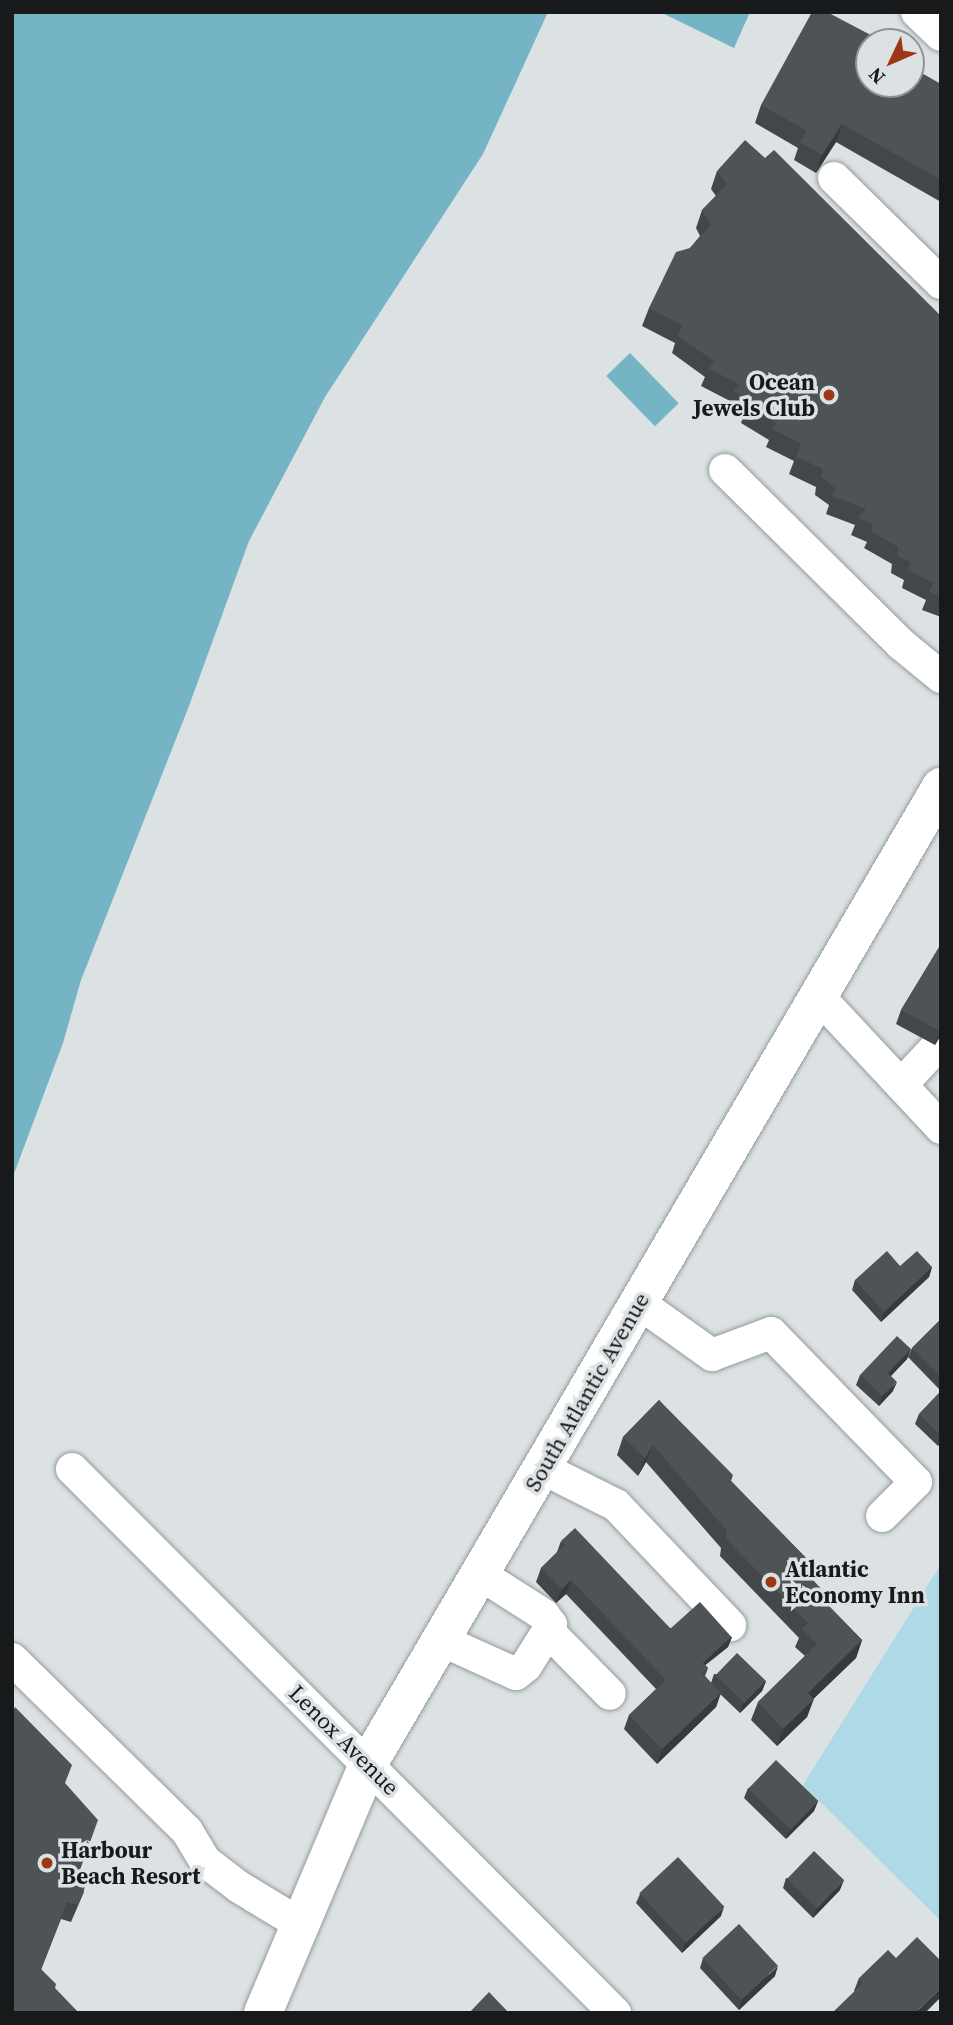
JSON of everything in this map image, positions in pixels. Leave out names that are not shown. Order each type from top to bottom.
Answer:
[{"type":"main road","name":"South Atlantic Avenue","points":[[263,2013],[368,1764],[941,787]]},
{"type":"street","points":[[917,12],[941,35]]},
{"type":"street","points":[[834,178],[941,283]]},
{"type":"street","points":[[725,470],[901,644],[941,677]]},
{"type":"street","points":[[819,997],[941,1128]]},
{"type":"street","points":[[901,1085],[941,1042]]},
{"type":"street","points":[[639,1303],[712,1355],[771,1333],[916,1482],[882,1516]]},
{"type":"street","points":[[542,1468],[616,1505],[730,1625]]},
{"type":"street","name":"Lenox Avenue","points":[[72,1469],[615,2013]]},
{"type":"street","points":[[442,1640],[516,1674],[526,1666],[548,1631],[551,1625],[544,1615],[480,1574]]},
{"type":"street","points":[[548,1631],[610,1694]]},
{"type":"street","points":[[12,1659],[187,1831],[205,1861],[239,1887],[300,1924]]},
{"type":"shaded area","points":[[12,12],[548,12],[483,154],[325,397],[249,541],[189,706],[81,980],[63,1043],[12,1179]]},
{"type":"shaded area","points":[[660,12],[750,12],[734,48]]},
{"type":"shaded area","points":[[630,353],[679,403],[655,426],[606,376]]},
{"type":"shaded area","points":[[941,1564],[941,1921],[803,1785]]},
{"type":"building","points":[[812,12],[827,12],[857,28],[855,28],[855,98],[925,98],[925,75],[941,84],[941,180],[842,124],[822,155],[800,142],[807,131],[761,105]]},
{"type":"building","name":"Ocean Jewels Club","points":[[745,140],[765,158],[774,150],[941,316],[941,597],[929,592],[933,583],[908,570],[911,562],[897,555],[898,547],[871,531],[873,524],[858,518],[866,509],[832,496],[835,488],[821,477],[823,469],[796,457],[801,444],[773,429],[776,423],[747,405],[750,399],[733,391],[740,385],[708,368],[714,361],[678,336],[682,325],[649,308],[676,252],[690,248],[711,225],[702,210],[727,184],[717,171]]},
{"type":"building","points":[[941,944],[941,1029],[940,1031],[901,1010]]},
{"type":"building","points":[[887,1251],[900,1266],[917,1251],[932,1267],[884,1312],[855,1280]]},
{"type":"building","points":[[941,1319],[941,1377],[912,1348]]},
{"type":"building","points":[[897,1336],[911,1349],[888,1373],[897,1382],[882,1396],[860,1375]]},
{"type":"building","points":[[941,1391],[941,1436],[919,1414]]},
{"type":"building","name":"Atlantic Economy Inn","points":[[659,1400],[733,1475],[731,1481],[808,1560],[801,1567],[826,1594],[826,1603],[862,1640],[808,1693],[814,1699],[783,1729],[758,1702],[817,1644],[802,1629],[808,1623],[726,1539],[727,1531],[653,1445],[645,1458],[623,1437]]},
{"type":"building","points":[[575,1528],[708,1668],[702,1673],[721,1693],[662,1749],[629,1715],[666,1680],[571,1580],[562,1589],[541,1568],[565,1545],[561,1541]]},
{"type":"building","points":[[700,1602],[731,1637],[702,1664],[670,1629]]},
{"type":"building","points":[[737,1653],[766,1681],[744,1703],[715,1675]]},
{"type":"building","name":"Harbour Beach Resort","points":[[15,1707],[72,1765],[65,1783],[98,1820],[80,1870],[90,1874],[78,1905],[67,1902],[41,1969],[79,2013],[12,2013],[12,1714]]},
{"type":"building","points":[[776,1760],[818,1801],[791,1830],[748,1789]]},
{"type":"building","points":[[814,1851],[844,1880],[817,1908],[787,1879]]},
{"type":"building","points":[[678,1857],[724,1907],[686,1943],[639,1893]]},
{"type":"building","points":[[739,1924],[778,1966],[741,2000],[702,1958]]},
{"type":"building","points":[[917,1937],[941,1961],[941,1988],[915,2013],[832,2013],[863,1983],[859,1978],[888,1950],[896,1958]]},
{"type":"building","points":[[489,1992],[509,2013],[469,2013]]},
{"type":"place","name":"Ocean Jewels Club","points":[[829,395]]},
{"type":"place","name":"Atlantic Economy Inn","points":[[771,1582]]},
{"type":"place","name":"Harbour Beach Resort","points":[[47,1863]]}]
